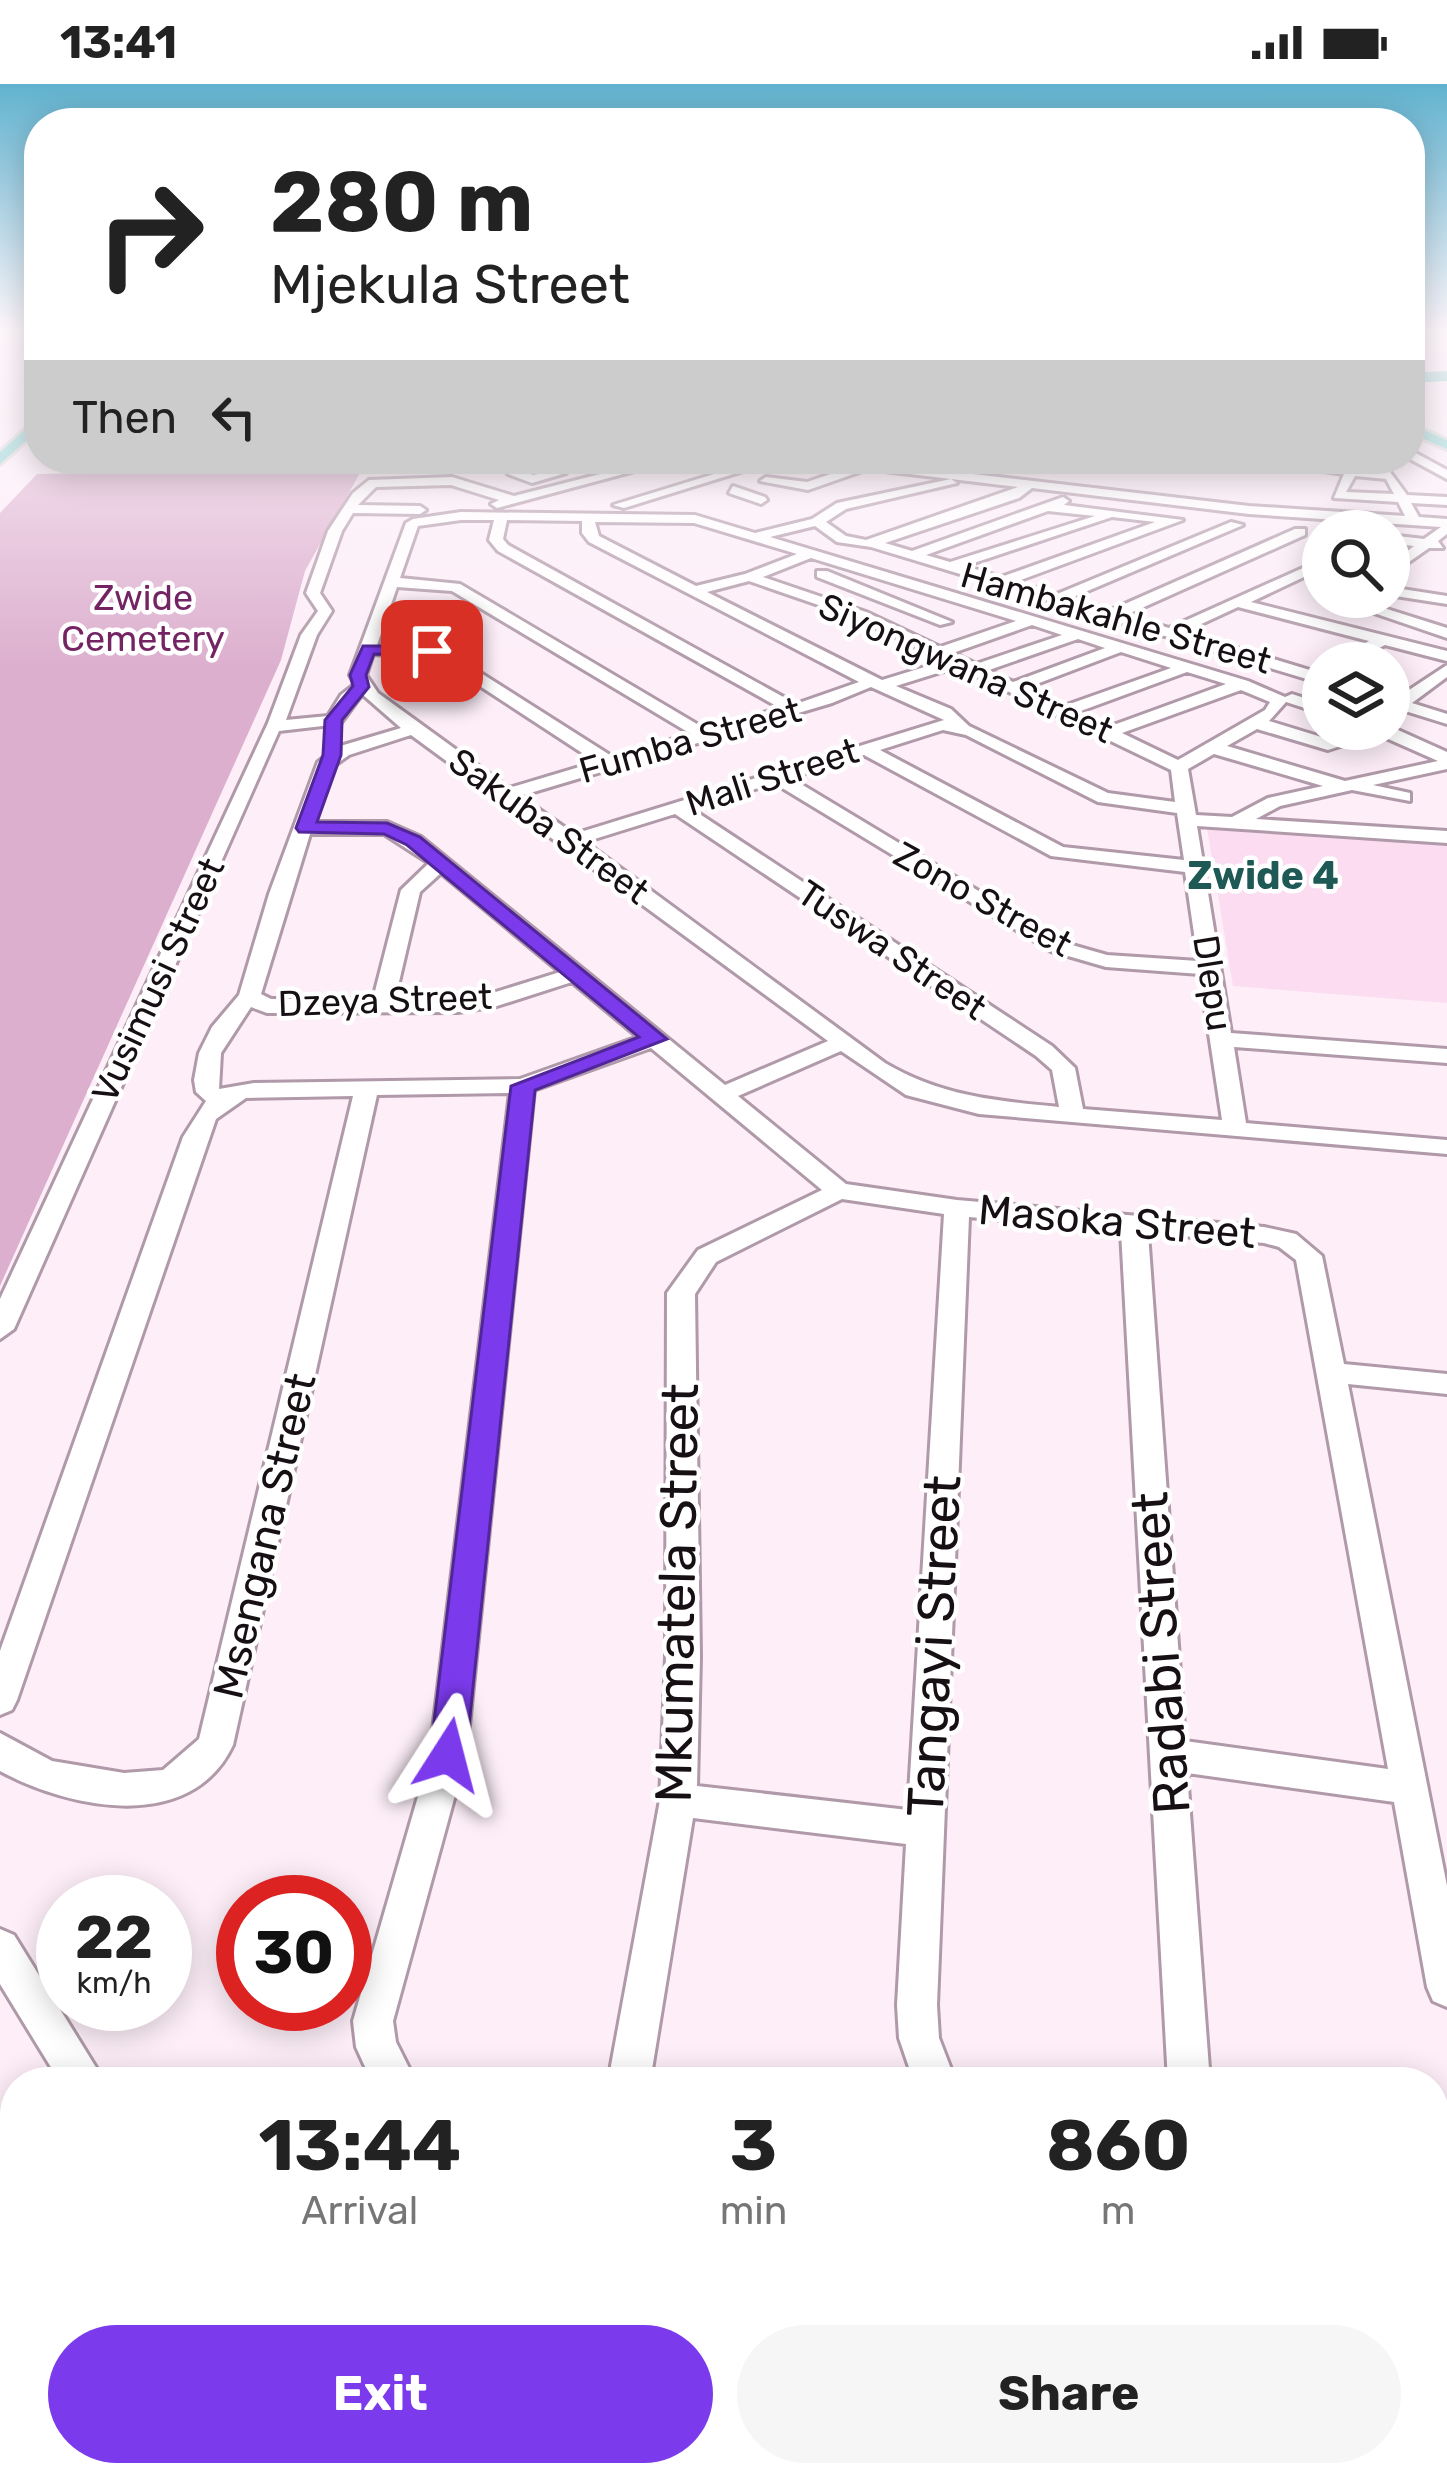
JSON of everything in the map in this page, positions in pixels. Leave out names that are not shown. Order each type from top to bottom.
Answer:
[{"type":"street","points":[[276,724],[334,720],[347,698],[361,687],[358,675],[368,650],[372,611],[391,582],[413,523],[504,474]]},
{"type":"street","points":[[606,474],[665,492]]},
{"type":"street","points":[[507,508],[614,474]]},
{"type":"street","points":[[532,515],[670,474]]},
{"type":"street","points":[[589,515],[729,474]]},
{"type":"street","points":[[712,496],[786,474]]},
{"type":"street","points":[[766,481],[808,486],[843,474]]},
{"type":"street","points":[[941,474],[1249,510],[1447,525],[1439,545],[1410,561]]},
{"type":"street","points":[[1284,478],[1289,474]]},
{"type":"street","points":[[1342,474],[1334,496],[1447,501]]},
{"type":"street","points":[[1381,474],[1390,476],[1415,522]]},
{"type":"street","points":[[755,537],[817,522],[840,507],[938,486],[959,476]]},
{"type":"street","points":[[488,480],[507,508]]},
{"type":"street","points":[[344,611],[325,611],[313,593],[335,531],[365,488],[382,481],[488,480]]},
{"type":"street","points":[[817,522],[842,539],[869,544],[991,504],[1028,485]]},
{"type":"street","points":[[938,486],[991,504]]},
{"type":"street","points":[[733,490],[761,500]]},
{"type":"street","points":[[870,572],[1048,507],[1077,490]]},
{"type":"street","points":[[914,491],[928,499]]},
{"type":"street","points":[[1249,510],[1264,497]]},
{"type":"street","points":[[874,499],[901,513]]},
{"type":"street","points":[[653,515],[691,502]]},
{"type":"street","points":[[840,507],[873,522]]},
{"type":"street","points":[[1048,507],[1300,532]]},
{"type":"street","points":[[507,508],[496,540],[503,548],[794,709]]},
{"type":"street","points":[[351,509],[507,508],[532,515],[695,519],[755,537],[945,622]]},
{"type":"street","points":[[946,568],[1110,514]]},
{"type":"street","points":[[589,515],[589,533],[594,538],[1104,798],[1235,823],[1447,836]]},
{"type":"street","points":[[998,584],[1170,520]]},
{"type":"street","points":[[1055,600],[1236,526]]},
{"type":"street","points":[[1111,616],[1300,532]]},
{"type":"street","name":"Hambakahle Street","points":[[869,544],[1302,671]]},
{"type":"street","points":[[695,590],[800,558],[870,572],[1033,620],[1302,706]]},
{"type":"street","points":[[1170,634],[1302,573]]},
{"type":"street","name":"Siyongwana Street","points":[[750,577],[905,635],[1179,766]]},
{"type":"street","points":[[391,582],[455,586],[706,736]]},
{"type":"street","points":[[1410,594],[1447,600]]},
{"type":"street","points":[[1239,602],[1447,656]]},
{"type":"street","points":[[905,635],[990,608]]},
{"type":"street","name":"Vusimusi Street","points":[[0,1329],[276,724],[309,635],[325,611]]},
{"type":"street","points":[[1298,619],[1302,617]]},
{"type":"street","points":[[1402,618],[1445,632]]},
{"type":"street","points":[[940,652],[1033,620]]},
{"type":"street","points":[[977,669],[1079,634]]},
{"type":"street","points":[[1013,687],[1120,647]]},
{"type":"street","points":[[368,650],[440,654],[610,763]]},
{"type":"street","name":"Fumba Street","points":[[506,794],[877,682],[960,662]]},
{"type":"street","points":[[1066,711],[1187,667]]},
{"type":"street","points":[[1410,692],[1447,670]]},
{"type":"street","points":[[1109,732],[1248,686],[1302,677]]},
{"type":"street","name":"Sakuba Street","points":[[361,687],[899,1082],[979,1107],[1447,1147]]},
{"type":"street","points":[[1179,766],[1256,723],[1302,688]]},
{"type":"street","points":[[1410,707],[1447,719]]},
{"type":"street","name":"Dzeya Street","points":[[334,720],[332,755],[279,894],[249,997],[267,1006],[489,1001],[576,974]]},
{"type":"street","points":[[1256,723],[1302,738]]},
{"type":"street","name":"Mali Street","points":[[573,840],[936,725],[967,729]]},
{"type":"street","points":[[332,755],[414,729]]},
{"type":"street","points":[[1410,744],[1447,761]]},
{"type":"street","points":[[864,748],[1058,852],[1194,867]]},
{"type":"street","points":[[1214,748],[1352,787],[1404,796]]},
{"type":"street","points":[[1235,823],[1274,802],[1447,761]]},
{"type":"street","name":"Dlepu","points":[[1179,766],[1235,1129]]},
{"type":"street","name":"Zono Street","points":[[775,776],[1058,947],[1106,961],[1210,968]]},
{"type":"street","name":"Tuswa Street","points":[[677,807],[1044,1051],[1063,1068],[1073,1116]]},
{"type":"street","points":[[306,828],[387,828],[414,841],[839,1192]]},
{"type":"street","points":[[383,1004],[411,890],[440,863]]},
{"type":"street","points":[[215,1103],[208,1092],[208,1069],[232,1012],[249,997]]},
{"type":"street","points":[[0,1700],[195,1136],[215,1103],[254,1090],[523,1086],[655,1039]]},
{"type":"street","points":[[1222,1039],[1447,1056]]},
{"type":"street","points":[[723,1094],[844,1042]]},
{"type":"street","points":[[386,2067],[376,2047],[373,2021],[448,1755],[523,1086]]},
{"type":"street","name":"Msengana Street","points":[[0,1749],[14,1766],[37,1776],[134,1789],[161,1787],[185,1776],[215,1745],[366,1090]]},
{"type":"street","name":"Masoka Street","points":[[839,1192],[957,1208],[1264,1234],[1303,1251],[1312,1261],[1447,1987]]},
{"type":"street","name":"Mkumatela Street","points":[[632,2067],[678,1800],[683,1657],[681,1293],[707,1256],[839,1192]]},
{"type":"street","name":"Tangayi Street","points":[[930,2067],[919,2038],[917,2005],[957,1208]]},
{"type":"street","name":"Radabi Street","points":[[1134,1224],[1188,2067]]},
{"type":"street","points":[[1334,1373],[1447,1384]]},
{"type":"street","points":[[1169,1755],[1411,1788]]},
{"type":"street","points":[[678,1800],[925,1828]]},
{"type":"street","points":[[7,1975],[73,2067]]},
{"type":"shaded area","points":[[1214,823],[1447,838],[1447,1003],[1233,986],[1207,828]]},
{"type":"green space","name":"Zwide Cemetery","points":[[37,474],[359,474],[305,571],[281,660],[0,1286],[0,513]]},
{"type":"district","name":"Zwide 4","points":[[1263,876]]},
{"type":"route","points":[[432,651],[368,650],[358,675],[361,687],[347,698],[334,720],[332,755],[306,828],[387,828],[414,841],[655,1039],[523,1086],[448,1755]]}]
